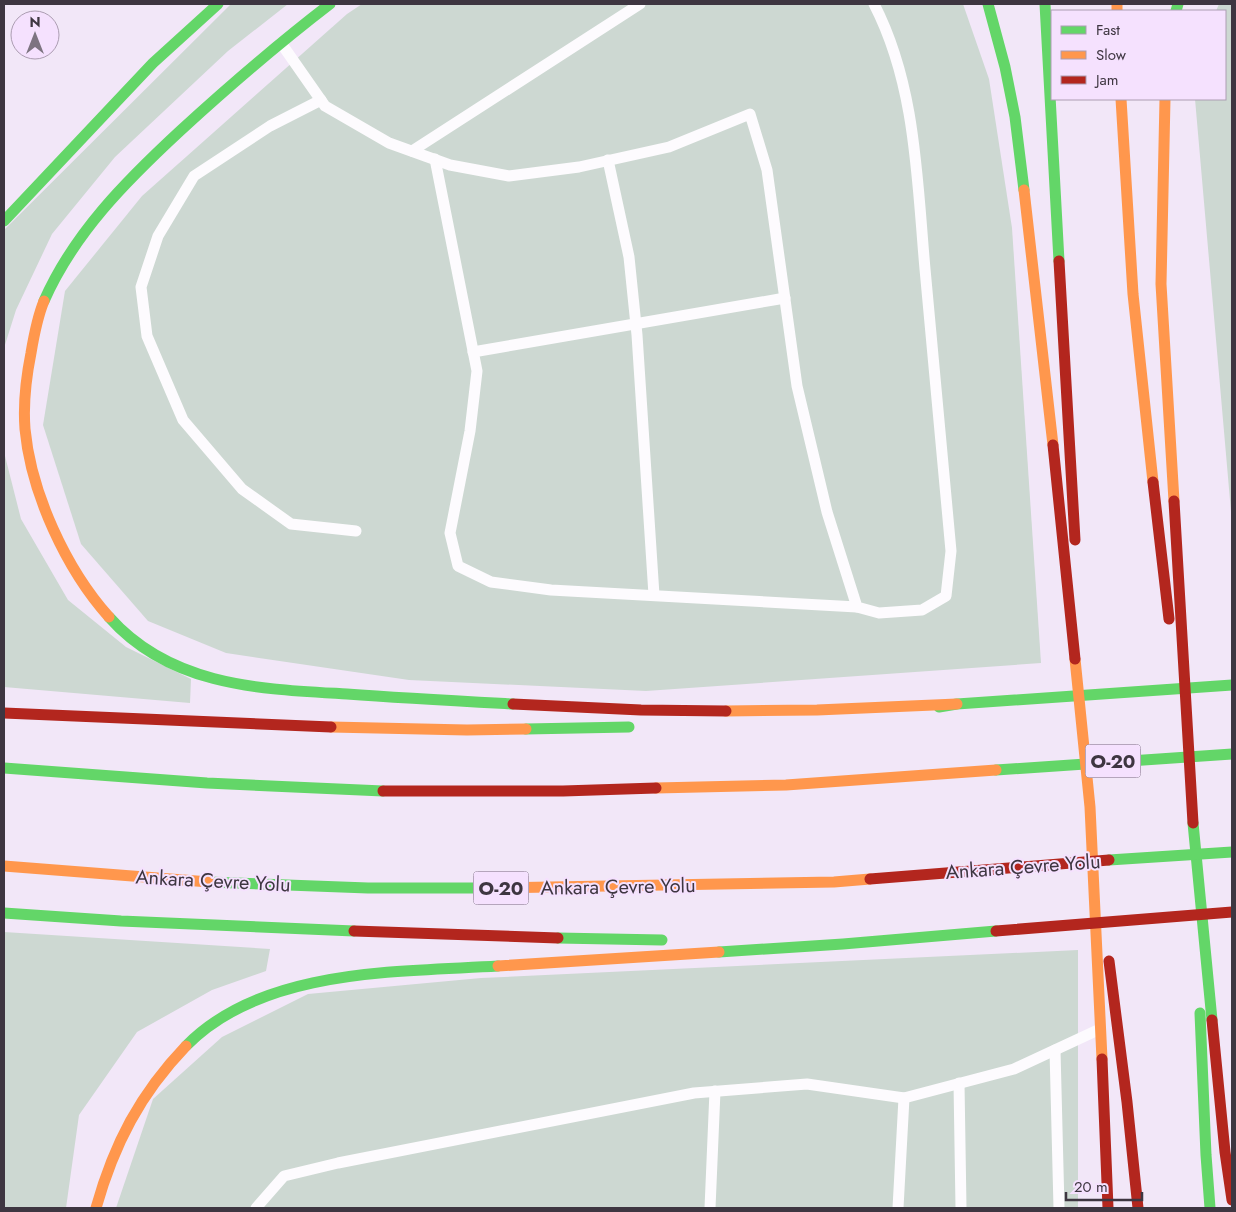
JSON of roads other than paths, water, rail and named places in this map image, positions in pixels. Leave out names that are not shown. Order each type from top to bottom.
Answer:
[{"type":"main road","points":[[4,221],[153,63],[218,4]]},
{"type":"main road","points":[[330,4],[221,93],[141,166],[93,221],[75,246],[50,287],[41,308],[33,337],[24,392],[23,422],[28,455],[37,488],[65,552],[89,591],[124,633],[150,651],[181,668],[211,679],[252,686],[322,693],[597,709],[768,712],[957,704],[1232,685]]},
{"type":"main road","points":[[988,4],[1005,67],[1016,126],[1040,321],[1090,807],[1127,1102],[1138,1208]]},
{"type":"main road","points":[[1045,4],[1090,807],[1108,1208]]},
{"type":"main road","points":[[1121,100],[1130,257],[1144,414],[1191,801],[1225,1152],[1232,1200]]},
{"type":"main road","points":[[1165,100],[1161,284],[1191,801],[1206,1155],[1210,1208]]},
{"type":"main road","points":[[774,722],[904,713],[957,704]]},
{"type":"main road","points":[[4,713],[282,725],[467,730],[637,727]]},
{"type":"main road","name":"O-20","points":[[4,768],[207,783],[388,792],[563,792],[786,785],[994,769],[1232,754]]},
{"type":"main road","name":"Ankara Çevre Yolu","points":[[4,866],[216,883],[368,888],[534,888],[834,882],[998,868],[1232,852]]},
{"type":"main road","points":[[96,1208],[107,1170],[120,1138],[138,1106],[186,1045],[221,1018],[242,1006],[292,988],[325,981],[385,973],[843,944],[1232,912]]},
{"type":"main road","points":[[4,913],[61,919],[451,935],[676,940]]},
{"type":"main road","points":[[715,941],[843,944]]},
{"type":"lane","points":[[412,151],[640,4]]},
{"type":"lane","points":[[434,159],[477,371],[470,430],[450,533],[458,566],[490,582],[551,590],[856,607],[879,613],[922,610],[946,596],[951,550],[909,104],[885,25],[874,4]]},
{"type":"lane","points":[[281,43],[325,106],[389,143],[450,165],[509,176],[579,167],[669,147],[750,114],[767,170],[797,386],[827,512],[856,607]]},
{"type":"lane","points":[[322,100],[270,126],[194,176],[158,236],[141,287],[147,336],[183,420],[242,490],[291,524],[356,531]]},
{"type":"lane","points":[[608,160],[630,257],[654,595]]},
{"type":"lane","points":[[473,352],[785,298]]},
{"type":"lane","points":[[256,1208],[284,1176],[338,1162],[694,1093],[807,1084],[904,1098],[1014,1070],[1101,1029]]},
{"type":"lane","points":[[1055,1050],[1059,1208]]},
{"type":"lane","points":[[960,1083],[961,1208]]},
{"type":"lane","points":[[710,1208],[715,1091]]},
{"type":"lane","points":[[898,1208],[904,1098]]}]
